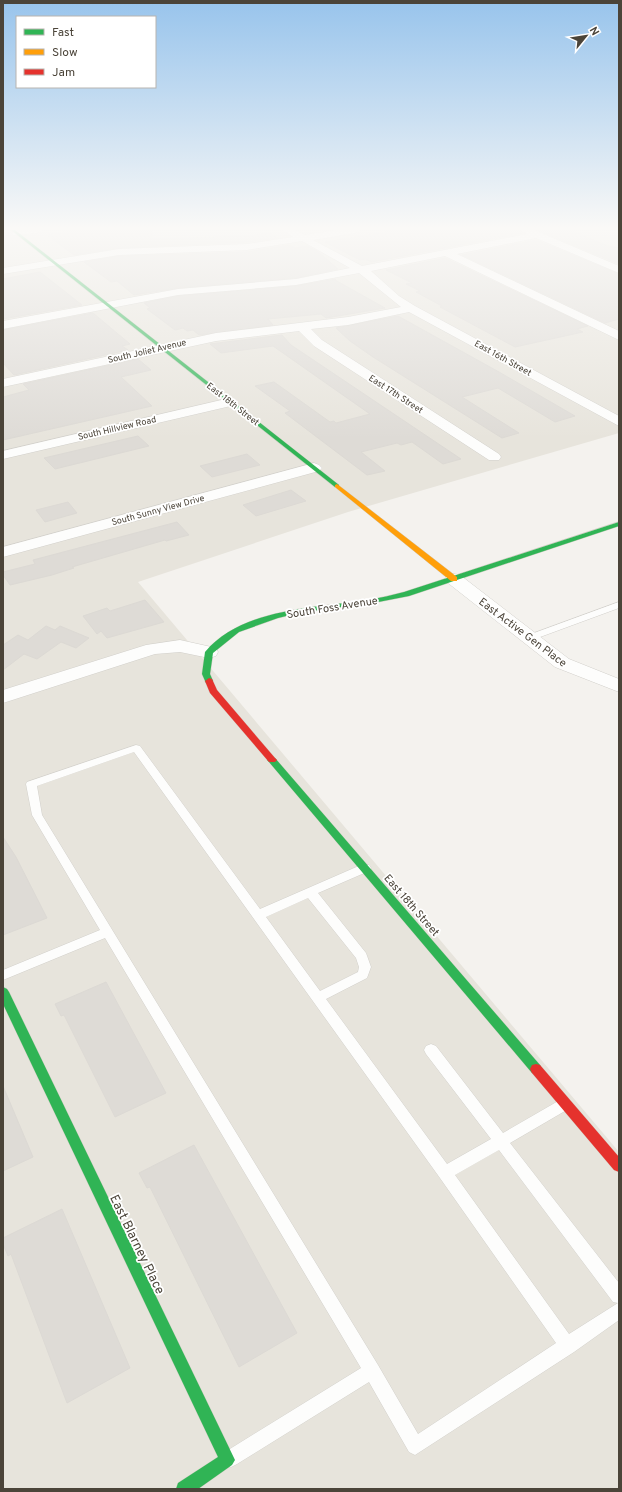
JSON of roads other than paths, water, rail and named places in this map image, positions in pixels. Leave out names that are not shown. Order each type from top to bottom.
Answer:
[{"type":"street","name":"East 18th Street","points":[[101,300],[454,579]]},
{"type":"street","points":[[3,325],[137,300]]},
{"type":"street","name":"East 16th Street","points":[[398,300],[619,422]]},
{"type":"street","points":[[544,300],[619,336]]},
{"type":"street","name":"South Joliet Avenue","points":[[3,382],[216,337],[348,321],[412,308]]},
{"type":"street","name":"East 17th Street","points":[[301,326],[318,343],[494,457]]},
{"type":"street","name":"South Hillview Road","points":[[3,455],[230,402]]},
{"type":"street","name":"South Sunny View Drive","points":[[3,552],[314,468]]},
{"type":"street","name":"South Foss Avenue","points":[[209,652],[236,630],[276,616],[303,610],[388,599],[454,579],[619,524]]},
{"type":"street","name":"East Active Gen Place","points":[[454,579],[562,663],[619,686]]},
{"type":"street","points":[[3,697],[153,649],[180,646],[209,652]]},
{"type":"street","name":"East 18th Street","points":[[209,652],[206,674],[213,691],[619,1166]]},
{"type":"street","name":"East Blarney Place","points":[[3,992],[227,1460]]},
{"type":"street","points":[[184,1489],[227,1460]]},
{"type":"lane","points":[[529,638],[619,605]]},
{"type":"lane","points":[[568,1346],[445,1173],[136,748],[31,784],[37,814],[415,1446],[568,1346],[619,1311]]},
{"type":"lane","points":[[258,915],[365,868]]},
{"type":"lane","points":[[311,893],[362,956],[365,967],[363,975],[317,998]]},
{"type":"lane","points":[[3,976],[108,932]]},
{"type":"lane","points":[[431,1050],[619,1296]]},
{"type":"lane","points":[[445,1173],[566,1104]]},
{"type":"lane","points":[[227,1460],[372,1372]]}]
